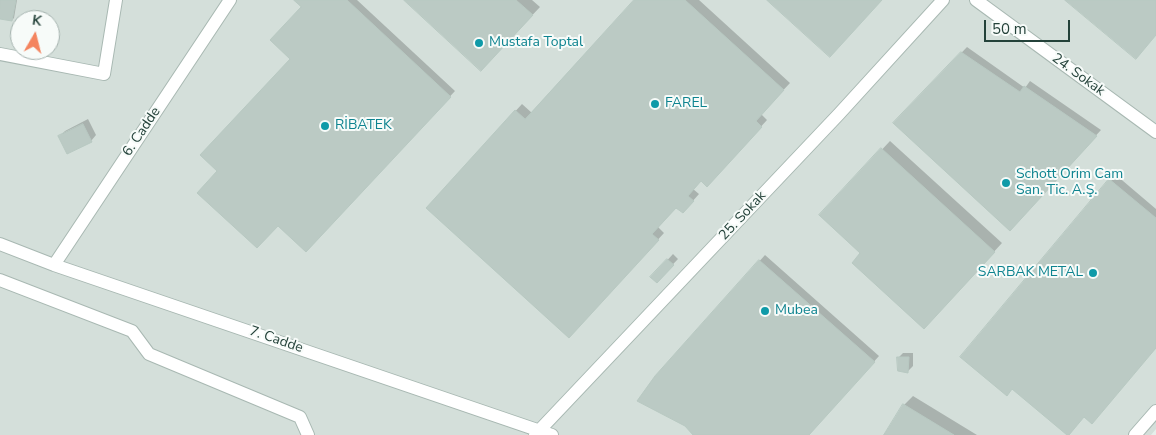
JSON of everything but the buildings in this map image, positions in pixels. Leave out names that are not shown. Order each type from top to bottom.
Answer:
[{"type":"street","points":[[0,54],[104,74],[116,0]]},
{"type":"street","name":"6. Cadde","points":[[54,265],[230,0]]},
{"type":"street","name":"25. Sokak","points":[[542,434],[943,0]]},
{"type":"street","name":"24. Sokak","points":[[976,0],[1156,132]]},
{"type":"street","name":"7. Cadde","points":[[0,244],[54,265],[542,434]]},
{"type":"street","points":[[0,280],[132,331],[150,354],[300,417],[308,435]]},
{"type":"street","points":[[1135,435],[1156,411]]},
{"type":"shaded area","points":[[0,0],[1156,0],[1156,429],[1151,435],[0,435]]},
{"type":"place","name":"Mustafa Toptal","points":[[479,43]]},
{"type":"place","name":"FAREL","points":[[655,104]]},
{"type":"place","name":"RİBATEK","points":[[325,126]]},
{"type":"place","name":"Schott Orim Cam San. Tic. A.Ş.","points":[[1006,183]]},
{"type":"place","name":"SARBAK METAL","points":[[1093,273]]},
{"type":"place","name":"Mubea","points":[[765,311]]}]
